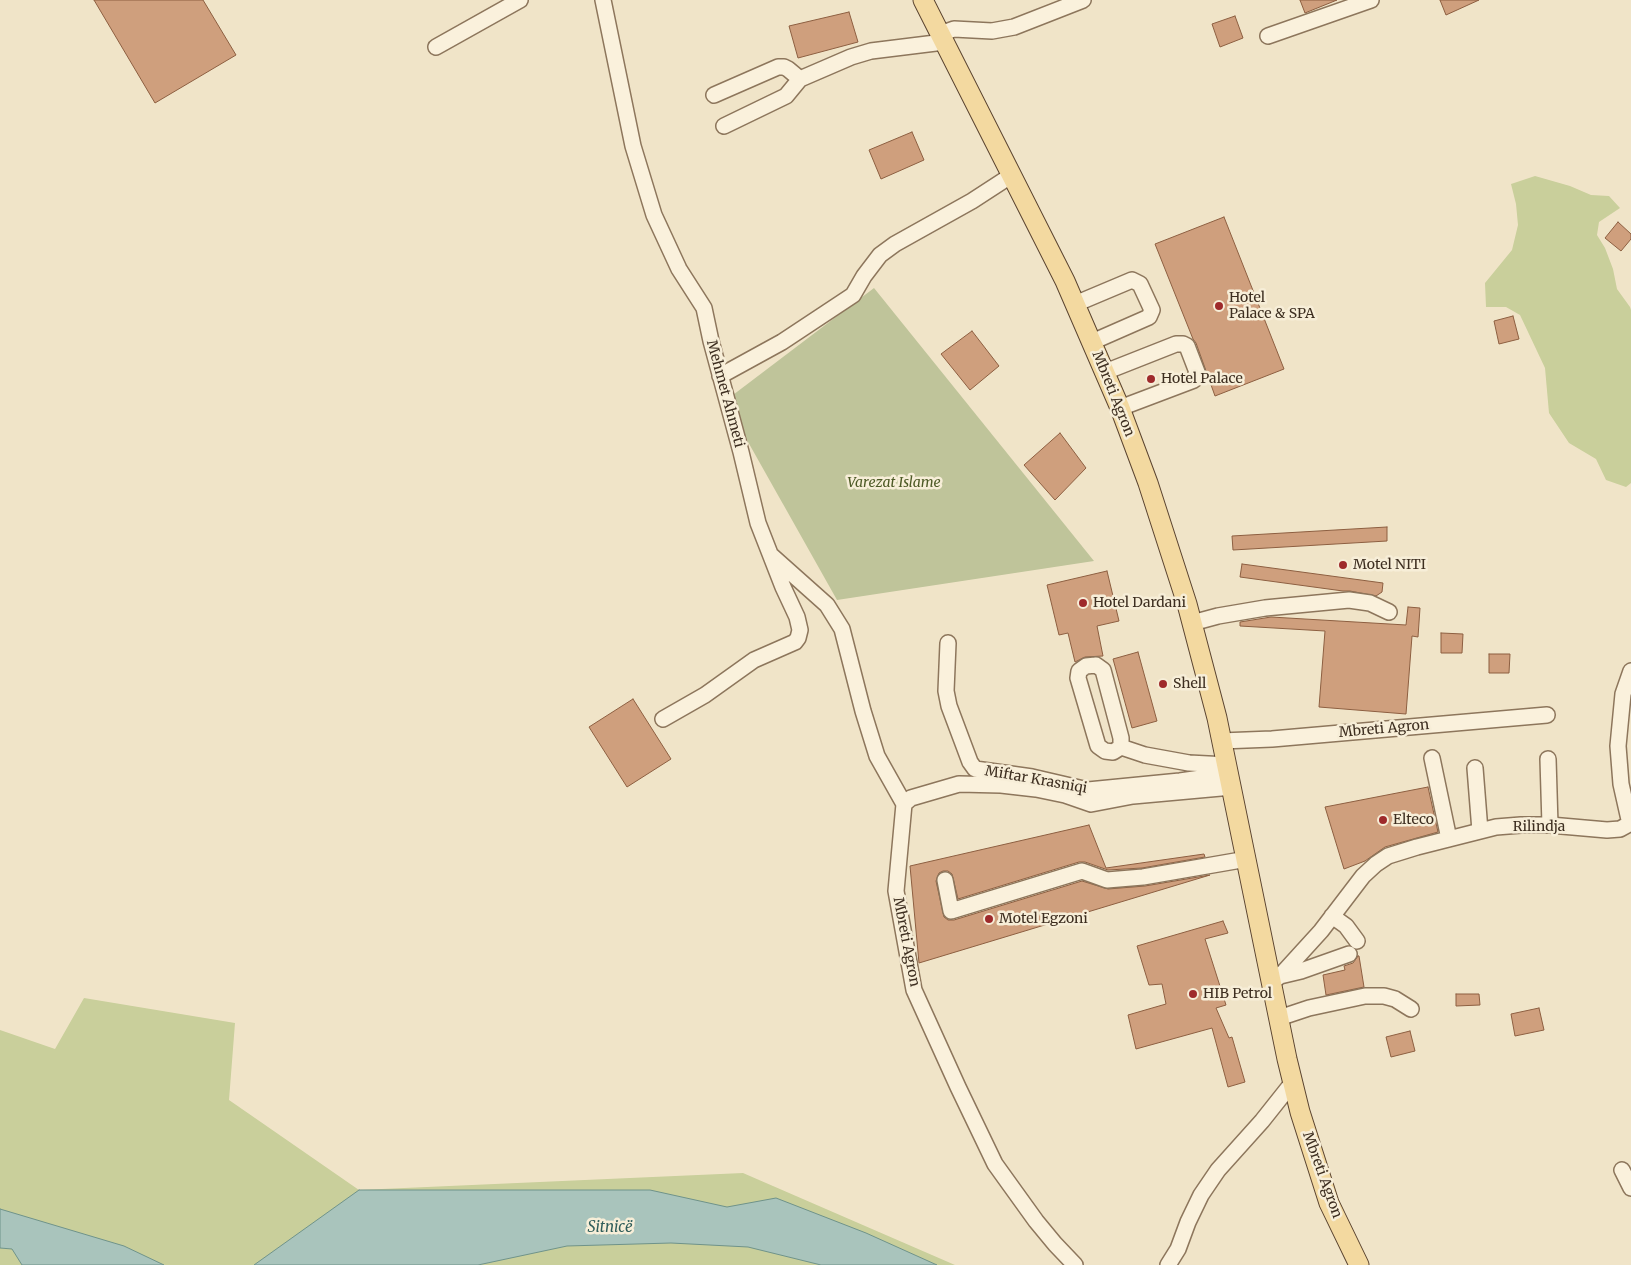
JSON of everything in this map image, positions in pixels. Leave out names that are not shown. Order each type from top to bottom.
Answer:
[{"type":"main road","name":"Mbreti Agron","points":[[923,0],[1075,304],[1120,408],[1170,546],[1217,718],[1247,859],[1276,979],[1279,1018],[1302,1121],[1329,1202],[1359,1265]]},
{"type":"street","points":[[436,47],[520,0]]},
{"type":"street","name":"Mehmet Ahmeti","points":[[603,0],[633,146],[654,215],[679,269],[704,308],[720,376],[742,452],[758,523],[783,587],[798,617],[800,630],[798,638],[794,642],[754,660],[705,695],[662,719]]},
{"type":"street","points":[[724,126],[786,96],[800,79],[851,57],[871,50],[942,38],[954,30],[992,31],[1014,26],[1083,0]]},
{"type":"street","points":[[1268,36],[1371,0]]},
{"type":"street","points":[[714,95],[778,67],[788,69],[800,79]]},
{"type":"street","points":[[720,376],[782,342],[853,295],[864,276],[880,255],[895,244],[1012,175]]},
{"type":"street","points":[[1075,304],[1132,280],[1140,284],[1152,310],[1149,317],[1092,342]]},
{"type":"street","points":[[1105,372],[1176,344],[1187,346],[1197,372],[1194,380],[1120,408]]},
{"type":"street","points":[[772,556],[827,605],[842,629],[863,711],[878,756],[904,804],[911,798],[959,784],[1036,788],[1091,804],[1230,775]]},
{"type":"street","points":[[1192,623],[1218,616],[1265,608],[1349,600],[1370,603],[1389,612]]},
{"type":"street","name":"Miftar Krasniqi","points":[[948,642],[946,691],[949,706],[970,762],[975,769],[1032,777],[1088,790],[1230,775]]},
{"type":"street","points":[[1096,665],[1103,670],[1121,738],[1120,747],[1113,752],[1105,751],[1098,746],[1078,678],[1079,670],[1086,666],[1096,665]]},
{"type":"street","name":"Rilindja","points":[[1276,979],[1332,916],[1352,889],[1376,864],[1395,854],[1496,828],[1521,825],[1550,825],[1607,830],[1620,829],[1631,823],[1621,784],[1618,746],[1623,694],[1631,671]]},
{"type":"street","name":"Mbreti Agron","points":[[1221,741],[1272,739],[1547,715]]},
{"type":"street","points":[[1120,747],[1145,755],[1190,763],[1230,775]]},
{"type":"street","points":[[1432,758],[1448,839]]},
{"type":"street","points":[[1548,759],[1550,825]]},
{"type":"street","points":[[1475,768],[1480,831]]},
{"type":"street","name":"Mbreti Agron","points":[[904,804],[896,891],[914,990],[995,1164],[1036,1221],[1075,1265]]},
{"type":"street","points":[[946,880],[951,911],[1082,871],[1107,880],[1143,877],[1247,859]]},
{"type":"street","points":[[1332,916],[1346,926],[1357,941]]},
{"type":"street","points":[[1276,979],[1349,954]]},
{"type":"street","points":[[1279,1018],[1309,1008],[1365,996],[1384,996],[1411,1009]]},
{"type":"street","points":[[1168,1265],[1178,1249],[1188,1222],[1202,1195],[1218,1170],[1262,1121],[1293,1082]]},
{"type":"street","points":[[1622,1170],[1631,1188]]},
{"type":"green space","points":[[1535,176],[1570,186],[1591,195],[1609,196],[1620,208],[1599,222],[1597,235],[1605,248],[1613,269],[1617,289],[1631,310],[1631,483],[1626,487],[1606,480],[1596,459],[1569,443],[1549,413],[1545,368],[1520,315],[1506,307],[1486,307],[1485,283],[1512,250],[1518,225],[1516,204],[1511,184]]},
{"type":"green space","name":"Varezat Islame","points":[[874,288],[1094,561],[837,600],[725,401]]},
{"type":"green space","points":[[84,998],[235,1023],[229,1100],[359,1190],[743,1173],[955,1265],[0,1265],[0,1030],[55,1049]]},
{"type":"water","name":"Sitnicë","points":[[359,1190],[650,1190],[727,1207],[776,1198],[866,1233],[937,1265],[821,1265],[748,1247],[671,1243],[567,1246],[478,1265],[254,1265]]},
{"type":"water","points":[[0,1209],[124,1246],[164,1265],[22,1265],[12,1249],[0,1248]]},
{"type":"building","points":[[94,0],[203,0],[236,55],[155,103]]},
{"type":"building","points":[[1300,0],[1337,0],[1305,13]]},
{"type":"building","points":[[1440,0],[1479,0],[1446,15]]},
{"type":"building","points":[[849,12],[858,42],[798,58],[789,26]]},
{"type":"building","points":[[1235,16],[1243,38],[1220,47],[1212,24]]},
{"type":"building","points":[[912,132],[924,160],[881,179],[869,150]]},
{"type":"building","name":"Hotel Palace & SPA","points":[[1224,217],[1284,369],[1215,396],[1196,343],[1155,244]]},
{"type":"building","points":[[1618,222],[1631,234],[1631,239],[1621,251],[1605,238]]},
{"type":"building","points":[[1513,316],[1519,339],[1499,344],[1494,321]]},
{"type":"building","points":[[972,331],[999,366],[970,390],[941,354]]},
{"type":"building","points":[[1060,433],[1086,468],[1055,500],[1024,465]]},
{"type":"building","points":[[1387,527],[1387,541],[1233,550],[1232,536]]},
{"type":"building","points":[[1242,564],[1383,583],[1382,592],[1376,596],[1240,577]]},
{"type":"building","name":"Hotel Dardani","points":[[1107,571],[1119,621],[1097,626],[1103,656],[1085,657],[1075,662],[1068,633],[1059,635],[1047,585]]},
{"type":"building","points":[[1408,607],[1420,608],[1418,637],[1412,636],[1406,714],[1319,707],[1325,631],[1240,626],[1240,622],[1271,617],[1406,625]]},
{"type":"building","points":[[1441,633],[1463,634],[1462,653],[1441,653]]},
{"type":"building","points":[[1138,652],[1157,721],[1132,728],[1113,659]]},
{"type":"building","points":[[1489,654],[1510,654],[1509,673],[1489,673]]},
{"type":"building","points":[[633,699],[671,759],[627,787],[589,727]]},
{"type":"building","name":"Elteco","points":[[1428,787],[1438,832],[1385,847],[1365,861],[1344,869],[1325,807]]},
{"type":"building","name":"Motel Egzoni","points":[[1089,825],[1106,868],[1204,854],[1205,857],[1142,868],[1108,870],[1085,862],[1079,862],[958,899],[952,874],[948,871],[943,871],[939,873],[936,881],[944,917],[948,920],[954,920],[1082,881],[1108,889],[1145,886],[1210,875],[919,963],[910,866]]},
{"type":"building","name":"HIB Petrol","points":[[1223,921],[1228,933],[1205,939],[1226,1005],[1216,1008],[1229,1038],[1232,1037],[1245,1082],[1228,1087],[1212,1028],[1136,1049],[1128,1015],[1166,1004],[1162,984],[1149,985],[1137,946]]},
{"type":"building","points":[[1358,956],[1364,987],[1326,995],[1323,975],[1345,970],[1344,966],[1353,963]]},
{"type":"building","points":[[1456,994],[1479,994],[1480,1005],[1456,1006]]},
{"type":"building","points":[[1539,1008],[1544,1030],[1515,1036],[1511,1014]]},
{"type":"building","points":[[1410,1031],[1415,1051],[1391,1057],[1386,1037]]},
{"type":"place","name":"Hotel Palace & SPA","points":[[1219,306]]},
{"type":"place","name":"Hotel Palace","points":[[1151,379]]},
{"type":"place","name":"Motel NITI","points":[[1343,565]]},
{"type":"place","name":"Hotel Dardani","points":[[1083,603]]},
{"type":"place","name":"Shell","points":[[1163,684]]},
{"type":"place","name":"Elteco","points":[[1383,820]]},
{"type":"place","name":"Motel Egzoni","points":[[989,919]]},
{"type":"place","name":"HIB Petrol","points":[[1193,994]]}]
